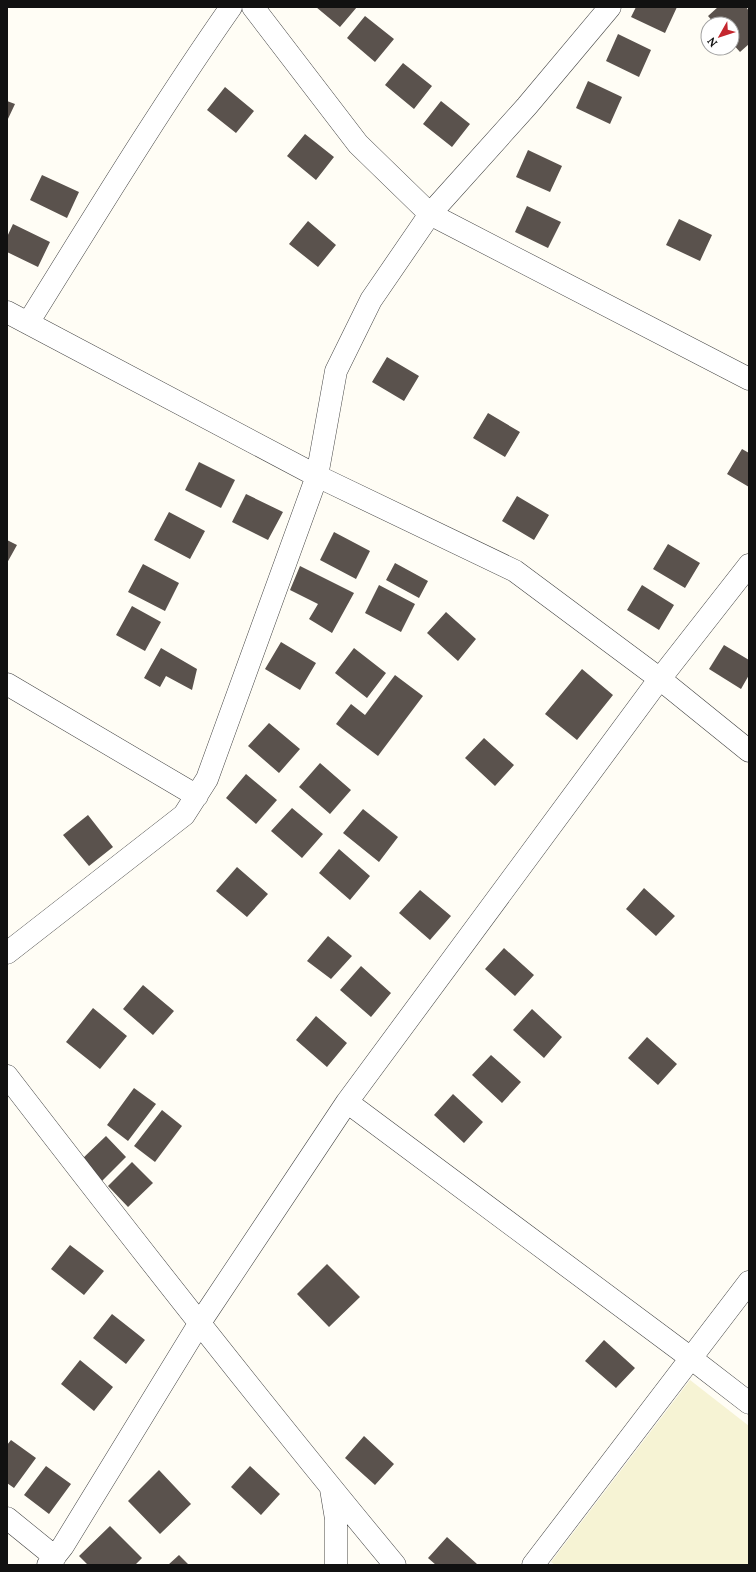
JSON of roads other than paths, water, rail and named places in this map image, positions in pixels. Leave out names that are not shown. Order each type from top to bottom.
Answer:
[{"type":"street","points":[[28,324],[126,165],[231,7]]},
{"type":"street","points":[[253,7],[358,144],[430,214],[749,380]]},
{"type":"street","points":[[7,953],[184,815],[197,796],[207,779],[317,476],[336,371],[371,300],[430,214],[527,106],[610,7]]},
{"type":"street","points":[[7,312],[317,476],[515,571],[660,679],[749,751]]},
{"type":"street","points":[[7,1518],[51,1561],[63,1546],[199,1324],[347,1102],[660,679],[749,564]]},
{"type":"street","points":[[7,684],[197,796]]},
{"type":"street","points":[[7,1076],[199,1324],[330,1488],[395,1565]]},
{"type":"street","points":[[347,1102],[749,1403]]},
{"type":"street","points":[[533,1565],[692,1359],[749,1282]]},
{"type":"street","points":[[330,1488],[336,1519],[336,1565]]}]
